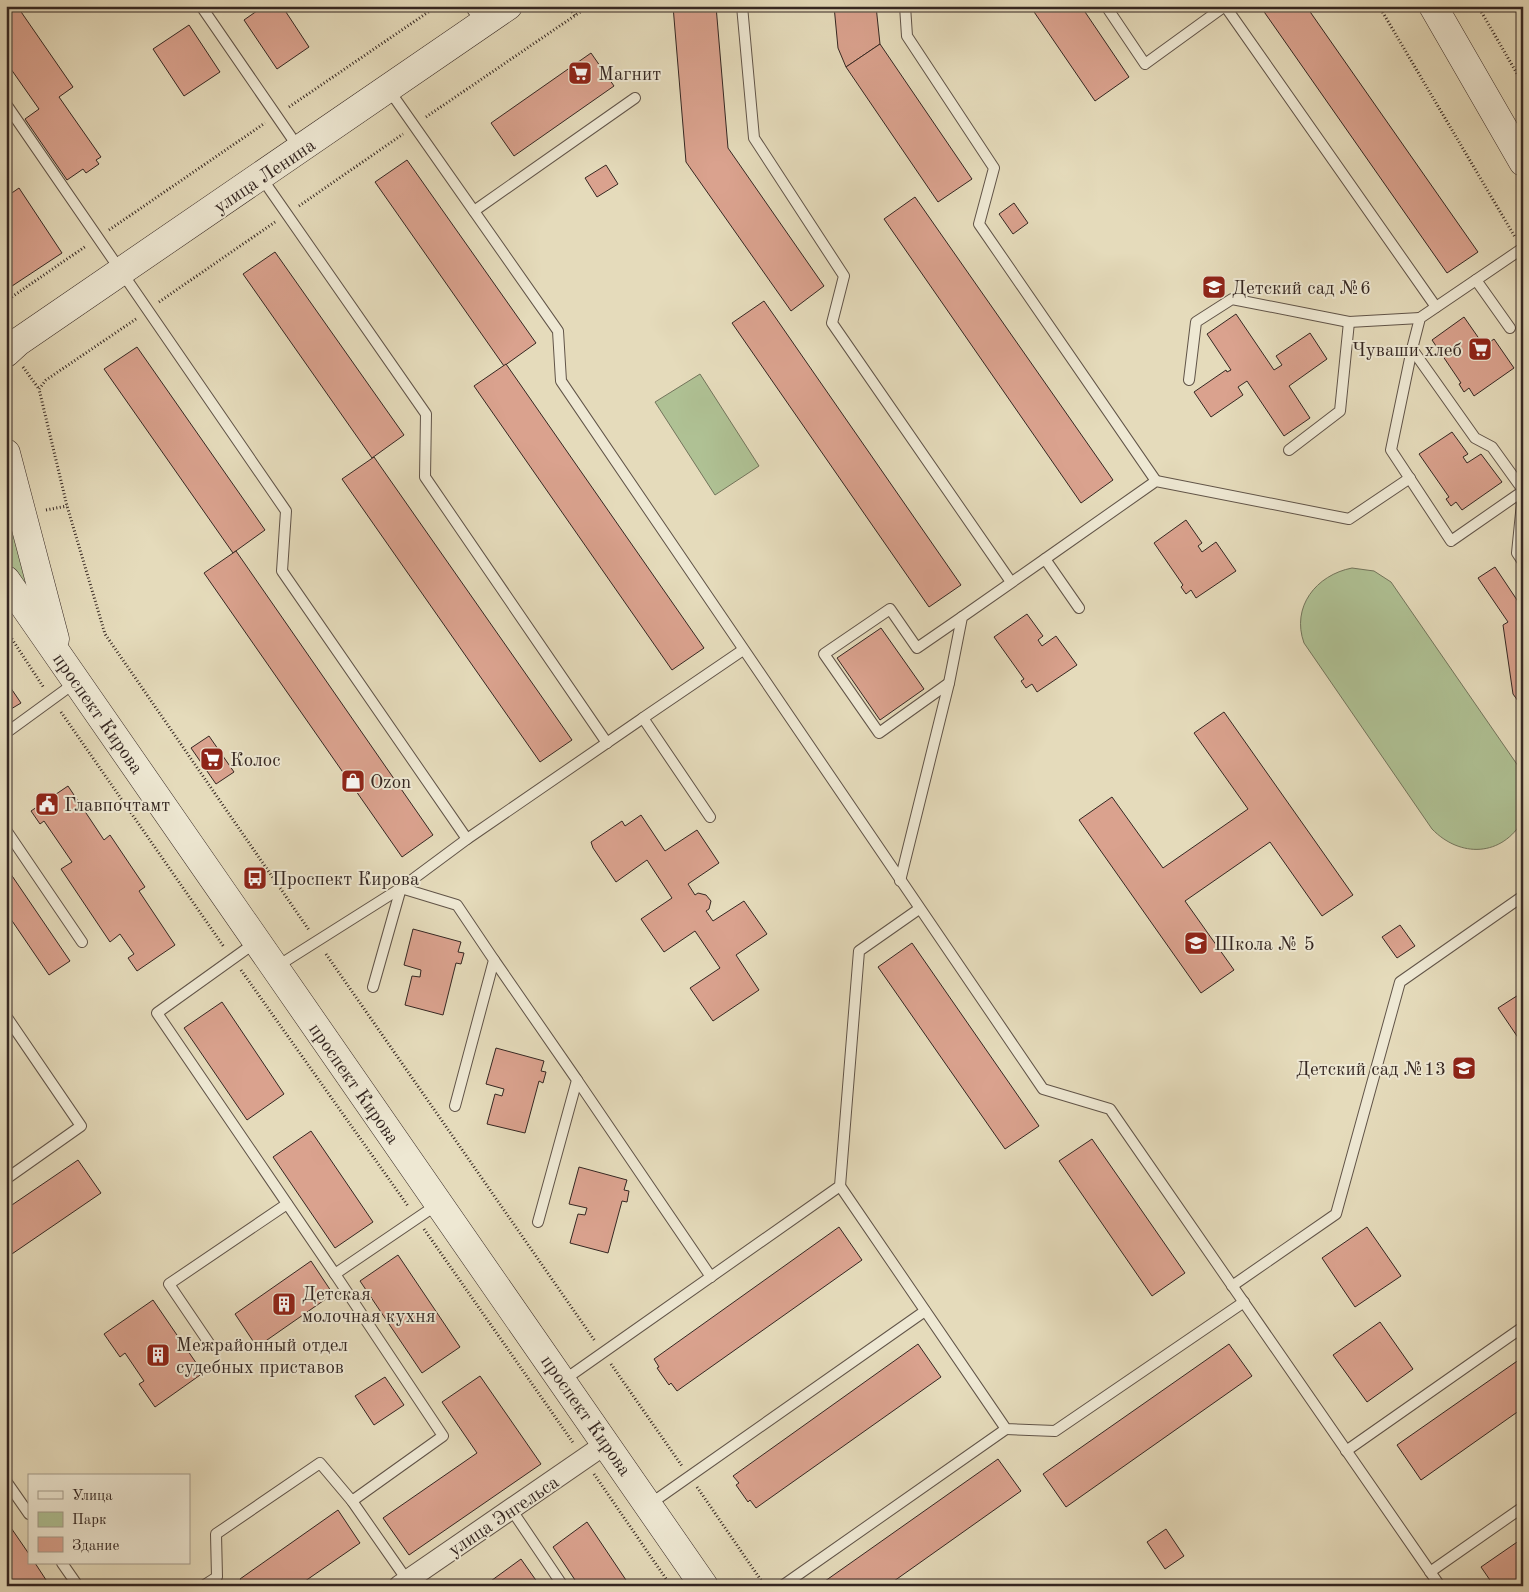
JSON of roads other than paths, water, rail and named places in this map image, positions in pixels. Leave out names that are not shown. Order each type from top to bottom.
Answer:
[{"type":"street","name":"улица Ленина","points":[[10,346],[389,90],[476,15],[508,6]]},
{"type":"street","points":[[1433,6],[1523,162]]},
{"type":"street","points":[[6,453],[61,659]]},
{"type":"street","name":"проспект Кирова","points":[[6,580],[275,967],[427,1211],[563,1381],[704,1586]]},
{"type":"street","name":"улица Энгельса","points":[[403,1583],[607,1443]]},
{"type":"lane","points":[[201,6],[300,150]]},
{"type":"lane","points":[[742,6],[754,138],[844,276],[832,323],[1011,582]]},
{"type":"lane","points":[[904,6],[907,36],[994,168],[979,224],[1156,481],[1349,519],[1410,478]]},
{"type":"lane","points":[[1106,6],[1145,64],[1225,6],[1436,307]]},
{"type":"lane","points":[[389,90],[558,331],[561,381],[919,909],[1044,1089],[1110,1109],[1440,1586]]},
{"type":"lane","points":[[474,211],[635,98]]},
{"type":"lane","points":[[6,104],[286,511],[282,571],[467,839]]},
{"type":"lane","points":[[261,176],[426,414],[425,477],[607,743]]},
{"type":"lane","points":[[1189,380],[1196,322],[1232,299],[1349,322],[1420,318],[1522,248]]},
{"type":"lane","points":[[1476,280],[1510,328]]},
{"type":"lane","points":[[1420,318],[1391,450],[1451,541],[1523,491]]},
{"type":"lane","points":[[1289,450],[1340,411],[1349,322]]},
{"type":"lane","points":[[1412,349],[1475,438],[1492,446],[1523,491],[1517,553],[1523,562]]},
{"type":"lane","points":[[949,683],[879,733],[824,654],[890,609],[917,648],[1156,481]]},
{"type":"lane","points":[[1045,559],[1079,608]]},
{"type":"lane","points":[[900,881],[949,683],[962,617]]},
{"type":"lane","points":[[275,967],[402,888],[467,839],[743,650]]},
{"type":"lane","points":[[6,733],[77,682]]},
{"type":"lane","points":[[643,718],[710,817]]},
{"type":"lane","points":[[6,830],[82,942]]},
{"type":"lane","points":[[402,888],[457,905],[711,1277]]},
{"type":"lane","points":[[372,987],[402,888]]},
{"type":"lane","points":[[1232,1286],[1336,1214],[1400,982],[1523,896]]},
{"type":"lane","points":[[919,909],[859,951],[840,1186],[1006,1429]]},
{"type":"lane","points":[[257,941],[157,1013],[443,1436],[352,1500]]},
{"type":"lane","points":[[456,1106],[494,960]]},
{"type":"lane","points":[[6,1016],[81,1126],[6,1179]]},
{"type":"lane","points":[[538,1222],[577,1080]]},
{"type":"lane","points":[[563,1381],[604,1354],[840,1186]]},
{"type":"lane","points":[[211,1346],[169,1284],[287,1204]]},
{"type":"lane","points":[[335,1274],[427,1211]]},
{"type":"lane","points":[[782,1586],[1006,1429],[1055,1431],[1244,1302]]},
{"type":"lane","points":[[648,1504],[925,1311]]},
{"type":"lane","points":[[1346,1451],[1523,1327]]},
{"type":"lane","points":[[203,1586],[217,1577],[216,1534],[320,1463],[352,1500],[403,1583]]},
{"type":"lane","points":[[6,1481],[28,1513]]},
{"type":"lane","points":[[1430,1572],[1523,1506]]},
{"type":"lane","points":[[511,1509],[563,1586]]},
{"type":"lane","points":[[63,1564],[78,1586]]},
{"type":"place","name":"Магнит","points":[[580,73]]},
{"type":"place","name":"Детский сад №6","points":[[1214,287]]},
{"type":"place","name":"Чуваши хлеб","points":[[1480,349]]},
{"type":"place","name":"Колос","points":[[212,759]]},
{"type":"place","name":"Ozon","points":[[353,781]]},
{"type":"place","name":"Главпочтамт","points":[[47,804]]},
{"type":"place","name":"Проспект Кирова","points":[[255,878]]},
{"type":"place","name":"Школа № 5","points":[[1196,943]]},
{"type":"place","name":"Детский сад №13","points":[[1464,1068]]},
{"type":"place","name":"Детская молочная кухня","points":[[284,1304]]},
{"type":"place","name":"Межрайонный отдел судебных приставов","points":[[158,1355]]}]
